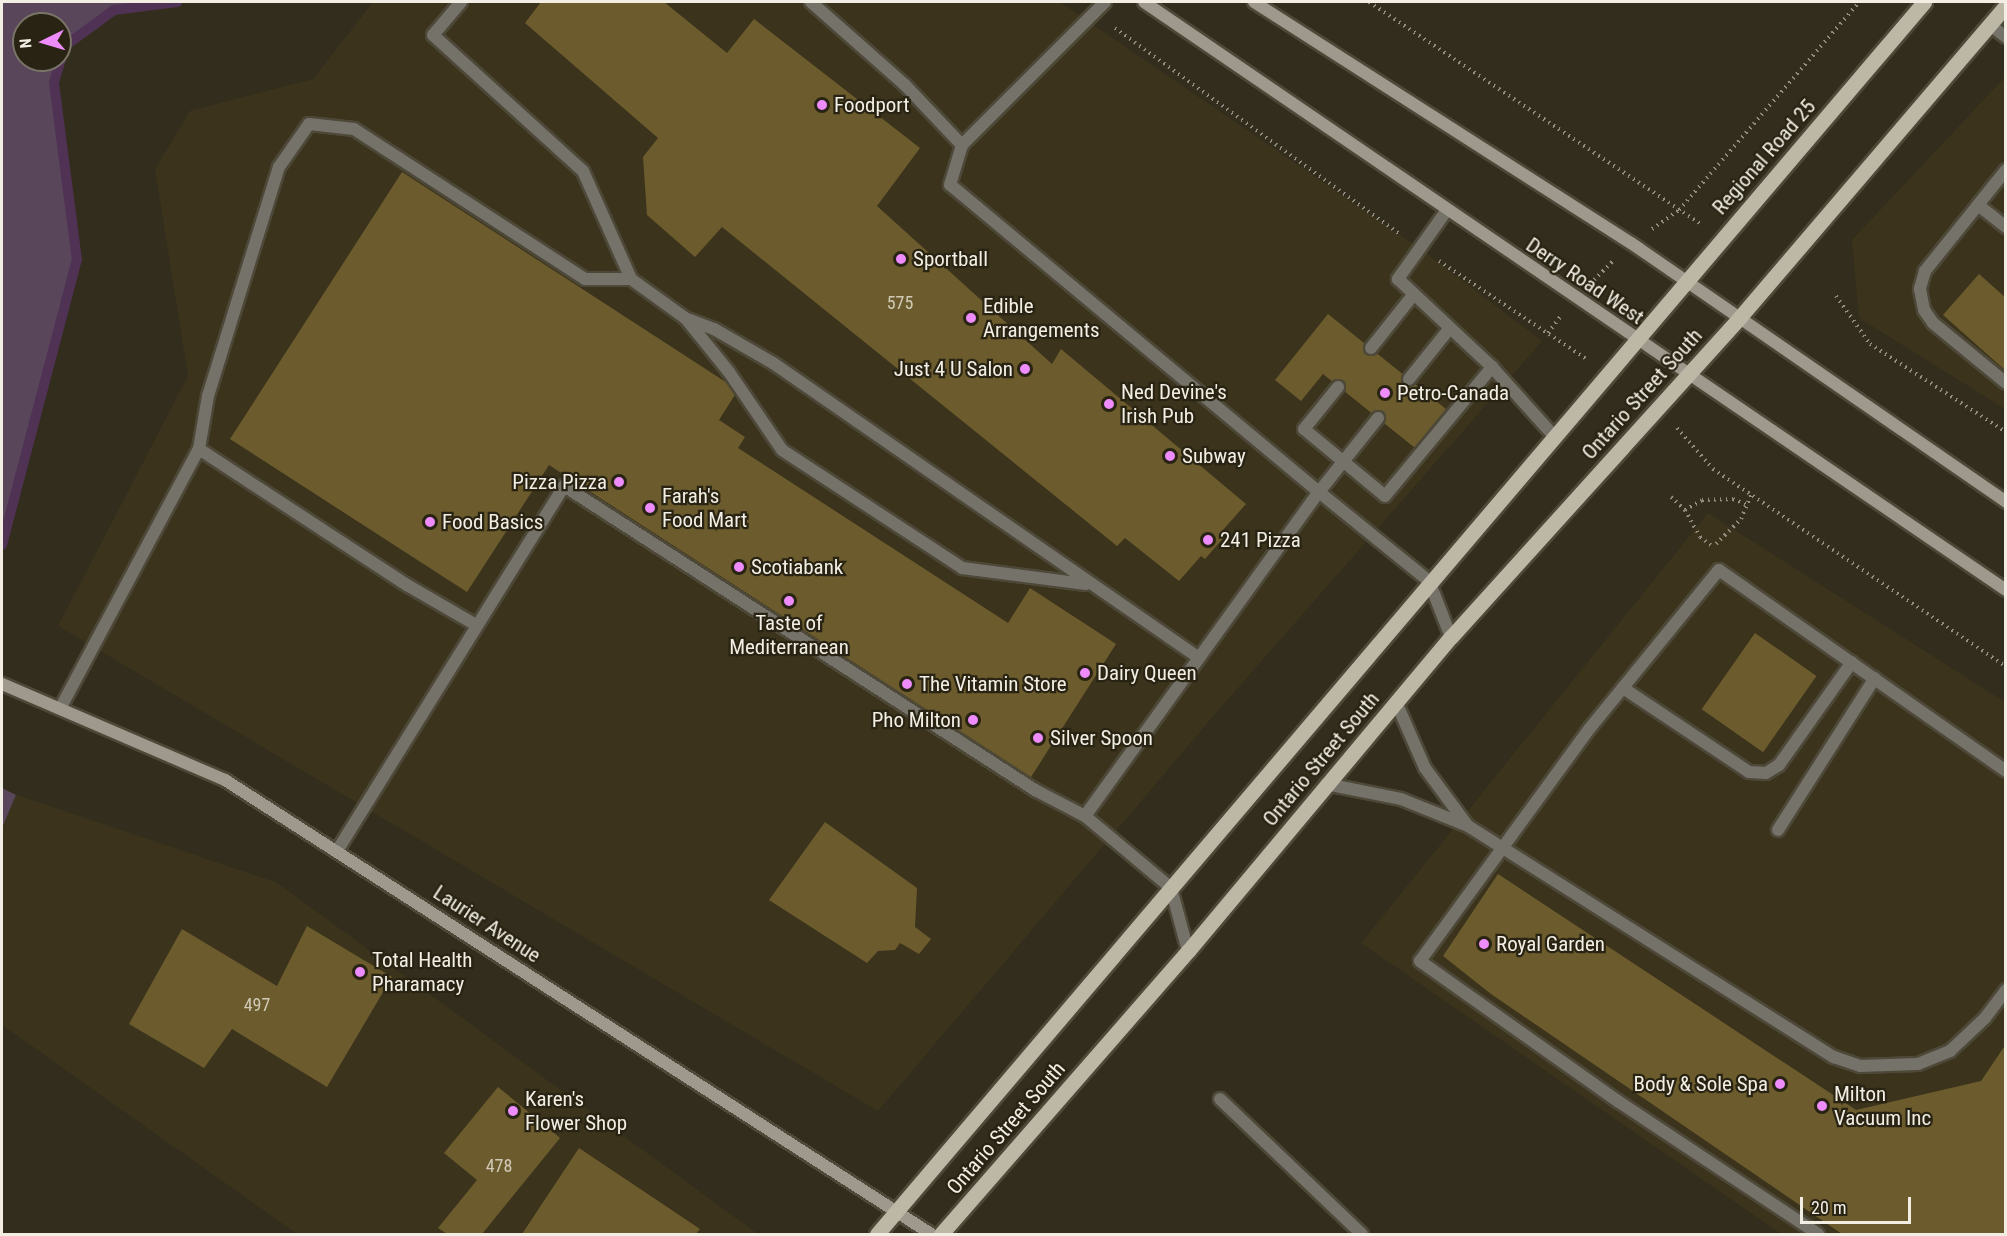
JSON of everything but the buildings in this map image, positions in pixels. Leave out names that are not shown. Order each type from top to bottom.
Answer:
[{"type":"main road","name":"Derry Road West","points":[[1144,2],[2006,590]]},
{"type":"main road","points":[[1254,2],[1631,243],[1740,316],[2006,502]]},
{"type":"main road","name":"Regional Road 25","points":[[1636,339],[1924,2]]},
{"type":"main road","points":[[1740,316],[2006,6]]},
{"type":"main road","name":"Ontario Street South","points":[[941,1234],[1188,951],[1451,637],[1740,316]]},
{"type":"main road","name":"Ontario Street South","points":[[877,1234],[1636,339]]},
{"type":"main road","name":"Laurier Avenue","points":[[2,684],[61,707],[225,780],[931,1234]]},
{"type":"lane","points":[[461,2],[434,35],[582,171],[631,279],[685,318],[729,372],[782,450],[962,568],[1090,585]]},
{"type":"lane","points":[[811,2],[905,86],[962,145]]},
{"type":"lane","points":[[1105,2],[962,145],[950,185],[1429,581],[1451,637]]},
{"type":"lane","points":[[1990,25],[2006,37]]},
{"type":"lane","points":[[61,707],[199,449],[208,396],[279,167],[309,124],[354,129],[585,279],[631,279]]},
{"type":"lane","points":[[2006,170],[1924,271],[1920,289],[1924,310],[1933,322],[2006,383]]},
{"type":"lane","points":[[1978,205],[2006,227]]},
{"type":"lane","points":[[1447,210],[1422,250],[1398,279],[1492,367],[1554,436]]},
{"type":"lane","points":[[1371,348],[1414,294]]},
{"type":"lane","points":[[685,318],[714,329],[773,363],[1002,517],[1090,585],[1199,658]]},
{"type":"lane","points":[[1408,379],[1450,328]]},
{"type":"lane","points":[[1338,387],[1304,429],[1385,496],[1492,367]]},
{"type":"lane","points":[[1085,816],[1319,492],[1377,418]]},
{"type":"lane","points":[[199,449],[407,585],[476,626]]},
{"type":"lane","points":[[338,851],[564,486],[1035,790],[1085,816],[1171,888],[1188,951]]},
{"type":"lane","points":[[1818,1234],[1619,1102],[1420,961],[1623,688],[1719,570],[2006,771]]},
{"type":"lane","points":[[1623,688],[1749,772],[1766,773],[1779,765],[1852,662]]},
{"type":"lane","points":[[1778,830],[1875,678]]},
{"type":"lane","points":[[1396,702],[1425,768],[1468,826]]},
{"type":"lane","points":[[1326,784],[1401,799],[1468,826],[1834,1058],[1860,1066],[1918,1064],[1950,1051],[1985,1018],[2006,990]]},
{"type":"lane","points":[[1220,1099],[1362,1234]]},
{"type":"path","points":[[1370,2],[1721,239]]},
{"type":"path","points":[[1548,333],[1575,298],[1631,243],[1679,210],[1859,2]]},
{"type":"path","points":[[1095,13],[1422,250],[1607,372]]},
{"type":"path","points":[[1836,296],[1870,344],[2006,432]]},
{"type":"path","points":[[1658,407],[1713,469],[2006,667]]},
{"type":"path","points":[[1713,546],[1741,519],[1751,495]]},
{"type":"path","points":[[1671,497],[1685,510],[1700,537],[1713,546],[1719,570]]},
{"type":"path","points":[[1685,510],[1702,500],[1733,499],[1747,505]]},
{"type":"shaded area","points":[[2,2],[177,2],[114,10],[72,41],[72,12],[12,12],[12,72],[57,72],[54,83],[77,260],[2,542]]},
{"type":"shaded area","points":[[373,2],[1060,2],[1422,250],[1542,341],[1216,713],[878,1111],[58,626],[188,376],[155,169],[190,111],[313,79]]},
{"type":"shaded area","points":[[2005,77],[2005,409],[1859,318],[1852,240]]},
{"type":"shaded area","points":[[1708,513],[2005,702],[2005,1234],[1781,1234],[1361,943]]},
{"type":"shaded area","points":[[2,788],[16,795],[2,828]]},
{"type":"shaded area","points":[[16,795],[276,882],[758,1234],[297,1234],[2,1025],[2,828]]},
{"type":"waterway","points":[[2,545],[77,260],[54,82],[65,46],[114,10],[177,2]]},
{"type":"place","name":"Foodport","points":[[822,105]]},
{"type":"place","name":"Sportball","points":[[901,259]]},
{"type":"place","name":"Edible Arrangements","points":[[971,318]]},
{"type":"place","name":"Just 4 U Salon","points":[[1025,369]]},
{"type":"place","name":"Petro-Canada","points":[[1385,393]]},
{"type":"place","name":"Ned Devine's Irish Pub","points":[[1109,404]]},
{"type":"place","name":"Subway","points":[[1170,456]]},
{"type":"place","name":"Pizza Pizza","points":[[619,482]]},
{"type":"place","name":"Farah's Food Mart","points":[[650,508]]},
{"type":"place","name":"Food Basics","points":[[430,522]]},
{"type":"place","name":"241 Pizza","points":[[1208,540]]},
{"type":"place","name":"Scotiabank","points":[[739,567]]},
{"type":"place","name":"Taste of Mediterranean","points":[[789,601]]},
{"type":"place","name":"Dairy Queen","points":[[1085,673]]},
{"type":"place","name":"The Vitamin Store","points":[[907,684]]},
{"type":"place","name":"Pho Milton","points":[[973,720]]},
{"type":"place","name":"Silver Spoon","points":[[1038,738]]},
{"type":"place","name":"Royal Garden","points":[[1484,944]]},
{"type":"place","name":"Total Health Pharamacy","points":[[360,972]]},
{"type":"place","name":"Body & Sole Spa","points":[[1780,1084]]},
{"type":"place","name":"Milton Vacuum Inc","points":[[1822,1106]]},
{"type":"place","name":"Karen's Flower Shop","points":[[513,1111]]}]
